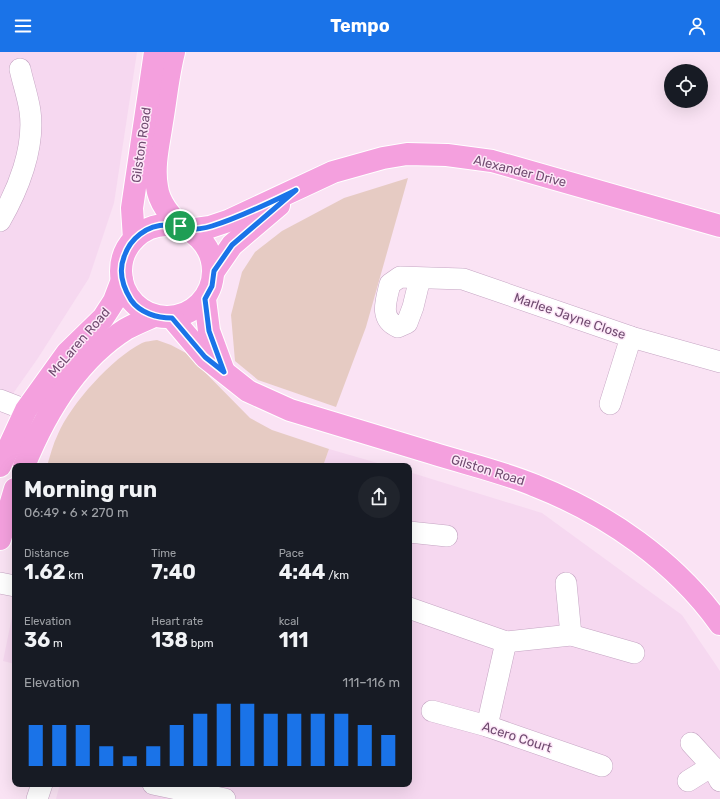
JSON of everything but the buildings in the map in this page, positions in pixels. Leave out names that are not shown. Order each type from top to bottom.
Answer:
[{"type":"main road","name":"Gilston Road","points":[[134,239],[132,208],[155,52]]},
{"type":"main road","name":"Gilston Road","points":[[174,52],[156,173],[157,188],[166,209],[184,228]]},
{"type":"main road","name":"Alexander Drive","points":[[184,228],[210,227],[296,190],[333,172],[383,158],[408,154],[448,155],[492,161],[720,226]]},
{"type":"main road","name":"Alexander Drive","points":[[214,271],[232,245],[296,190]]},
{"type":"main road","points":[[168,224],[184,228],[199,237],[207,246],[212,258],[214,271],[212,286],[205,299],[184,315],[163,317],[142,311],[126,292],[122,280],[123,260],[126,250],[134,239],[144,231],[155,226],[168,224]]},
{"type":"main road","name":"McLaren Road","points":[[0,466],[26,410],[67,353],[103,318],[114,301],[122,280]]},
{"type":"main road","points":[[205,299],[209,331],[224,372]]},
{"type":"main road","name":"Gilston Road","points":[[163,317],[205,357],[248,392],[290,410],[516,478],[558,495],[603,519],[648,549],[696,596],[720,624]]},
{"type":"main road","name":"McLaren Road","points":[[25,463],[44,421],[75,375],[107,342],[127,328],[163,317]]},
{"type":"main road","points":[[0,539],[12,499]]},
{"type":"street","points":[[0,221],[11,203],[24,165],[29,138],[30,112],[20,69]]},
{"type":"street","name":"Marlee Jayne Close","points":[[420,278],[463,279],[631,337],[720,362]]},
{"type":"street","points":[[610,404],[631,337]]},
{"type":"street","points":[[0,400],[26,410]]},
{"type":"street","points":[[412,533],[447,536]]},
{"type":"street","points":[[566,582],[571,635]]},
{"type":"street","points":[[0,583],[12,585]]},
{"type":"street","points":[[412,609],[506,642],[571,635],[634,653]]},
{"type":"street","points":[[487,726],[506,642]]},
{"type":"street","name":"Acero Court","points":[[432,711],[487,726],[602,766]]},
{"type":"street","points":[[688,781],[716,774],[691,742]]},
{"type":"street","points":[[37,799],[41,787]]},
{"type":"street","points":[[167,787],[225,799]]},
{"type":"shaded area","points":[[0,52],[137,52],[114,203],[89,278],[38,358],[0,412]]},
{"type":"shaded area","points":[[408,178],[366,327],[336,407],[258,380],[235,361],[231,315],[242,272],[255,252],[282,231],[344,198]]},
{"type":"shaded area","points":[[157,340],[186,353],[250,418],[272,430],[329,449],[324,463],[48,463],[58,434],[64,422],[82,396],[118,359],[144,342]]},
{"type":"shaded area","points":[[329,449],[378,463],[324,463]]},
{"type":"shaded area","points":[[412,473],[542,513],[682,615],[720,671],[720,799],[56,799],[59,787],[412,787]]},
{"type":"shaded area","points":[[12,617],[12,663],[3,661]]},
{"type":"route","points":[[296,190],[232,245],[214,271],[212,286],[205,299],[209,331],[214,349],[224,372],[205,357],[172,318],[162,318],[142,311],[126,292],[122,280],[121,270],[123,260],[126,250],[134,239],[144,231],[155,226],[168,224],[180,226],[188,230],[210,227],[296,190]]}]
